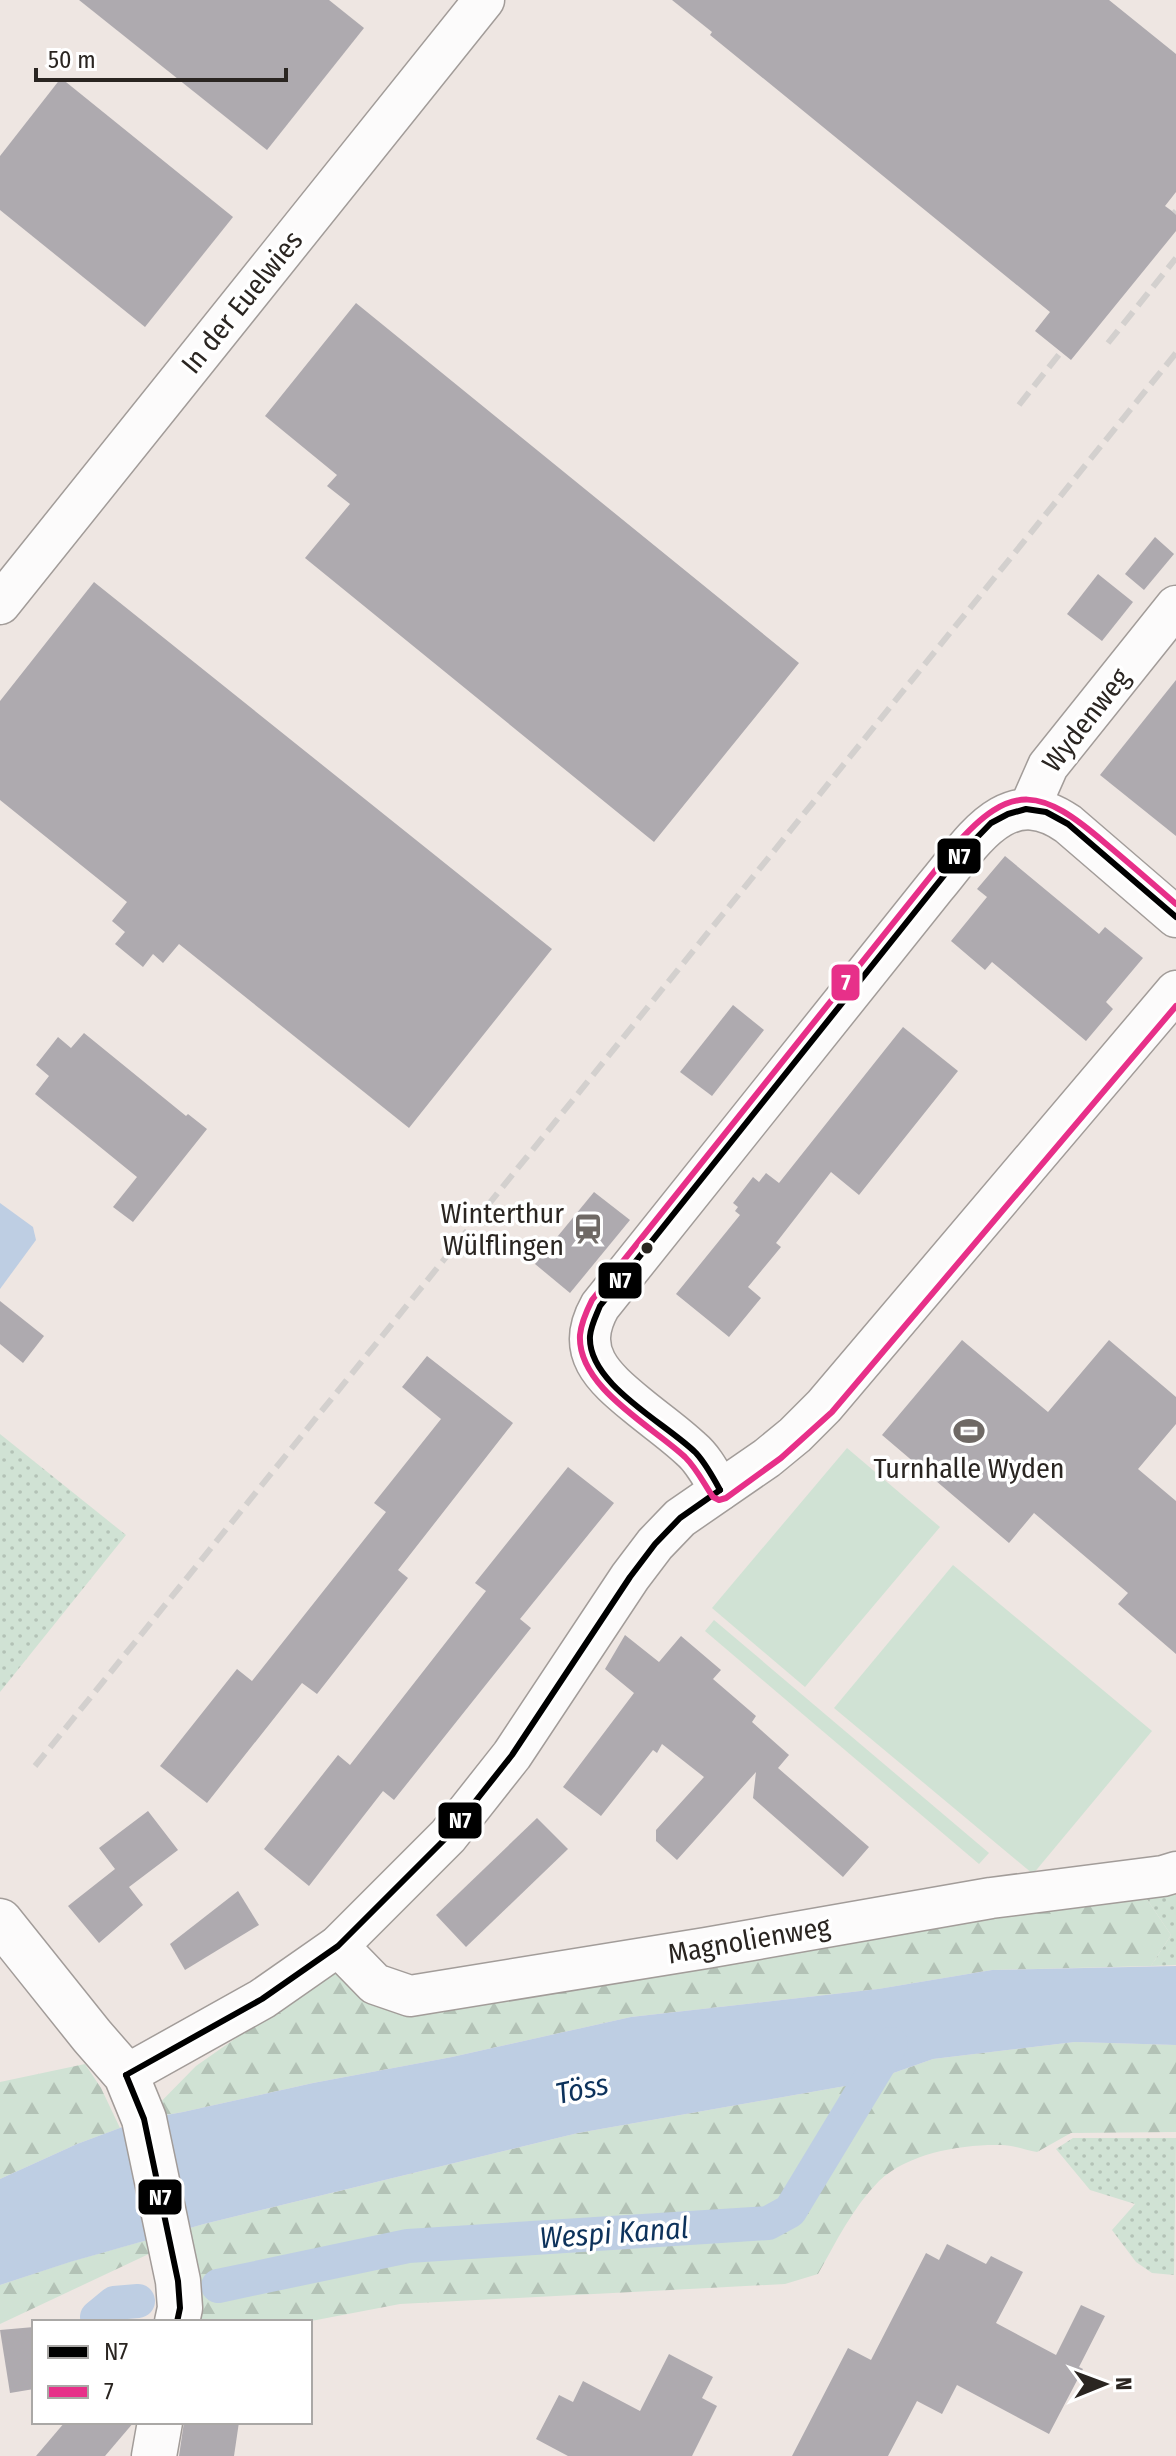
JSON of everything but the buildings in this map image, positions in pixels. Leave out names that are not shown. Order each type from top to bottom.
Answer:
[{"type":"street","name":"In der Euelwies","points":[[0,604],[484,0]]},
{"type":"street","name":"Wydenweg","points":[[1029,809],[1048,766],[1176,606]]},
{"type":"street","points":[[720,1490],[700,1457],[611,1384],[595,1363],[589,1341],[593,1318],[600,1306],[966,849],[994,820],[1007,813],[1029,809],[1052,814],[1068,824],[1176,917]]},
{"type":"street","points":[[126,2075],[262,1999],[338,1946],[458,1825],[512,1755],[655,1544],[680,1518],[776,1450],[824,1406],[1176,991]]},
{"type":"street","name":"Magnolienweg","points":[[338,1946],[375,1984],[410,1996],[991,1898],[1176,1872]]},
{"type":"street","points":[[0,1921],[126,2075],[144,2119],[178,2281],[177,2320]]},
{"type":"street","points":[[154,2456],[160,2424]]},
{"type":"green space","points":[[0,1434],[126,1535],[0,1692]]},
{"type":"green space","points":[[847,1448],[940,1527],[805,1687],[712,1608]]},
{"type":"green space","points":[[953,1565],[1152,1731],[1033,1874],[834,1708]]},
{"type":"green space","points":[[714,1620],[989,1853],[979,1864],[705,1631]]},
{"type":"green space","points":[[1176,1888],[1176,1965],[1151,1966],[1171,1935],[1142,1892]]},
{"type":"green space","points":[[1142,1892],[1171,1935],[1151,1966],[992,1970],[878,1989],[631,2017],[452,2057],[144,2119],[196,2066],[349,1959],[375,1984]]},
{"type":"green space","points":[[1075,2042],[1176,2045],[1176,2132],[1071,2133],[1037,2152],[986,2145],[920,2157],[891,2171],[870,2191],[818,2274],[785,2284],[400,2304],[312,2321],[177,2320],[170,2244],[0,2324],[0,2285],[69,2262],[204,2224],[578,2133],[868,2082],[933,2059]]},
{"type":"green space","points":[[85,2064],[101,2088],[120,2128],[0,2179],[0,2082]]},
{"type":"green space","points":[[1073,2138],[1176,2138],[1174,2275],[1152,2273],[1136,2262],[1112,2230],[1135,2204],[1090,2190],[1056,2149]]},
{"type":"water","points":[[0,1203],[33,1227],[36,1240],[0,1289]]},
{"type":"water","name":"Töss","points":[[1176,1966],[1176,2045],[1075,2042],[933,2059],[868,2082],[578,2133],[204,2224],[0,2285],[0,2179],[77,2144],[144,2119],[452,2057],[631,2017],[878,1989],[992,1970]]},
{"type":"waterway","name":"Wespi Kanal","points":[[218,2286],[408,2246],[768,2223],[790,2211],[891,2044]]},
{"type":"waterway","name":"Wespi Kanal","points":[[97,2317],[114,2303],[138,2301]]},
{"type":"railway","points":[[1108,343],[1176,258]]},
{"type":"railway","points":[[1019,405],[1061,352]]},
{"type":"railway","points":[[35,1766],[1176,353]]},
{"type":"transit line","name":"7","points":[[1176,904],[1083,825],[1045,803],[1028,800],[1011,802],[975,825],[954,847],[592,1300],[580,1335],[582,1354],[590,1372],[619,1404],[685,1457],[713,1497],[719,1500],[726,1498],[781,1458],[832,1412],[1176,1006]]},
{"type":"transit line","name":"N7","points":[[720,1490],[696,1453],[631,1401],[601,1370],[592,1354],[590,1336],[600,1306],[962,853],[991,823],[1026,809],[1046,812],[1068,824],[1176,917]]},
{"type":"transit line","name":"N7","points":[[126,2075],[262,1999],[338,1946],[448,1836],[512,1755],[655,1544],[680,1518],[720,1490]]},
{"type":"transit line","name":"N7","points":[[126,2075],[144,2119],[178,2281],[177,2320]]},
{"type":"place","name":"Winterthur Wülflingen","points":[[588,1229]]},
{"type":"place","name":"Turnhalle Wyden","points":[[969,1431]]}]
